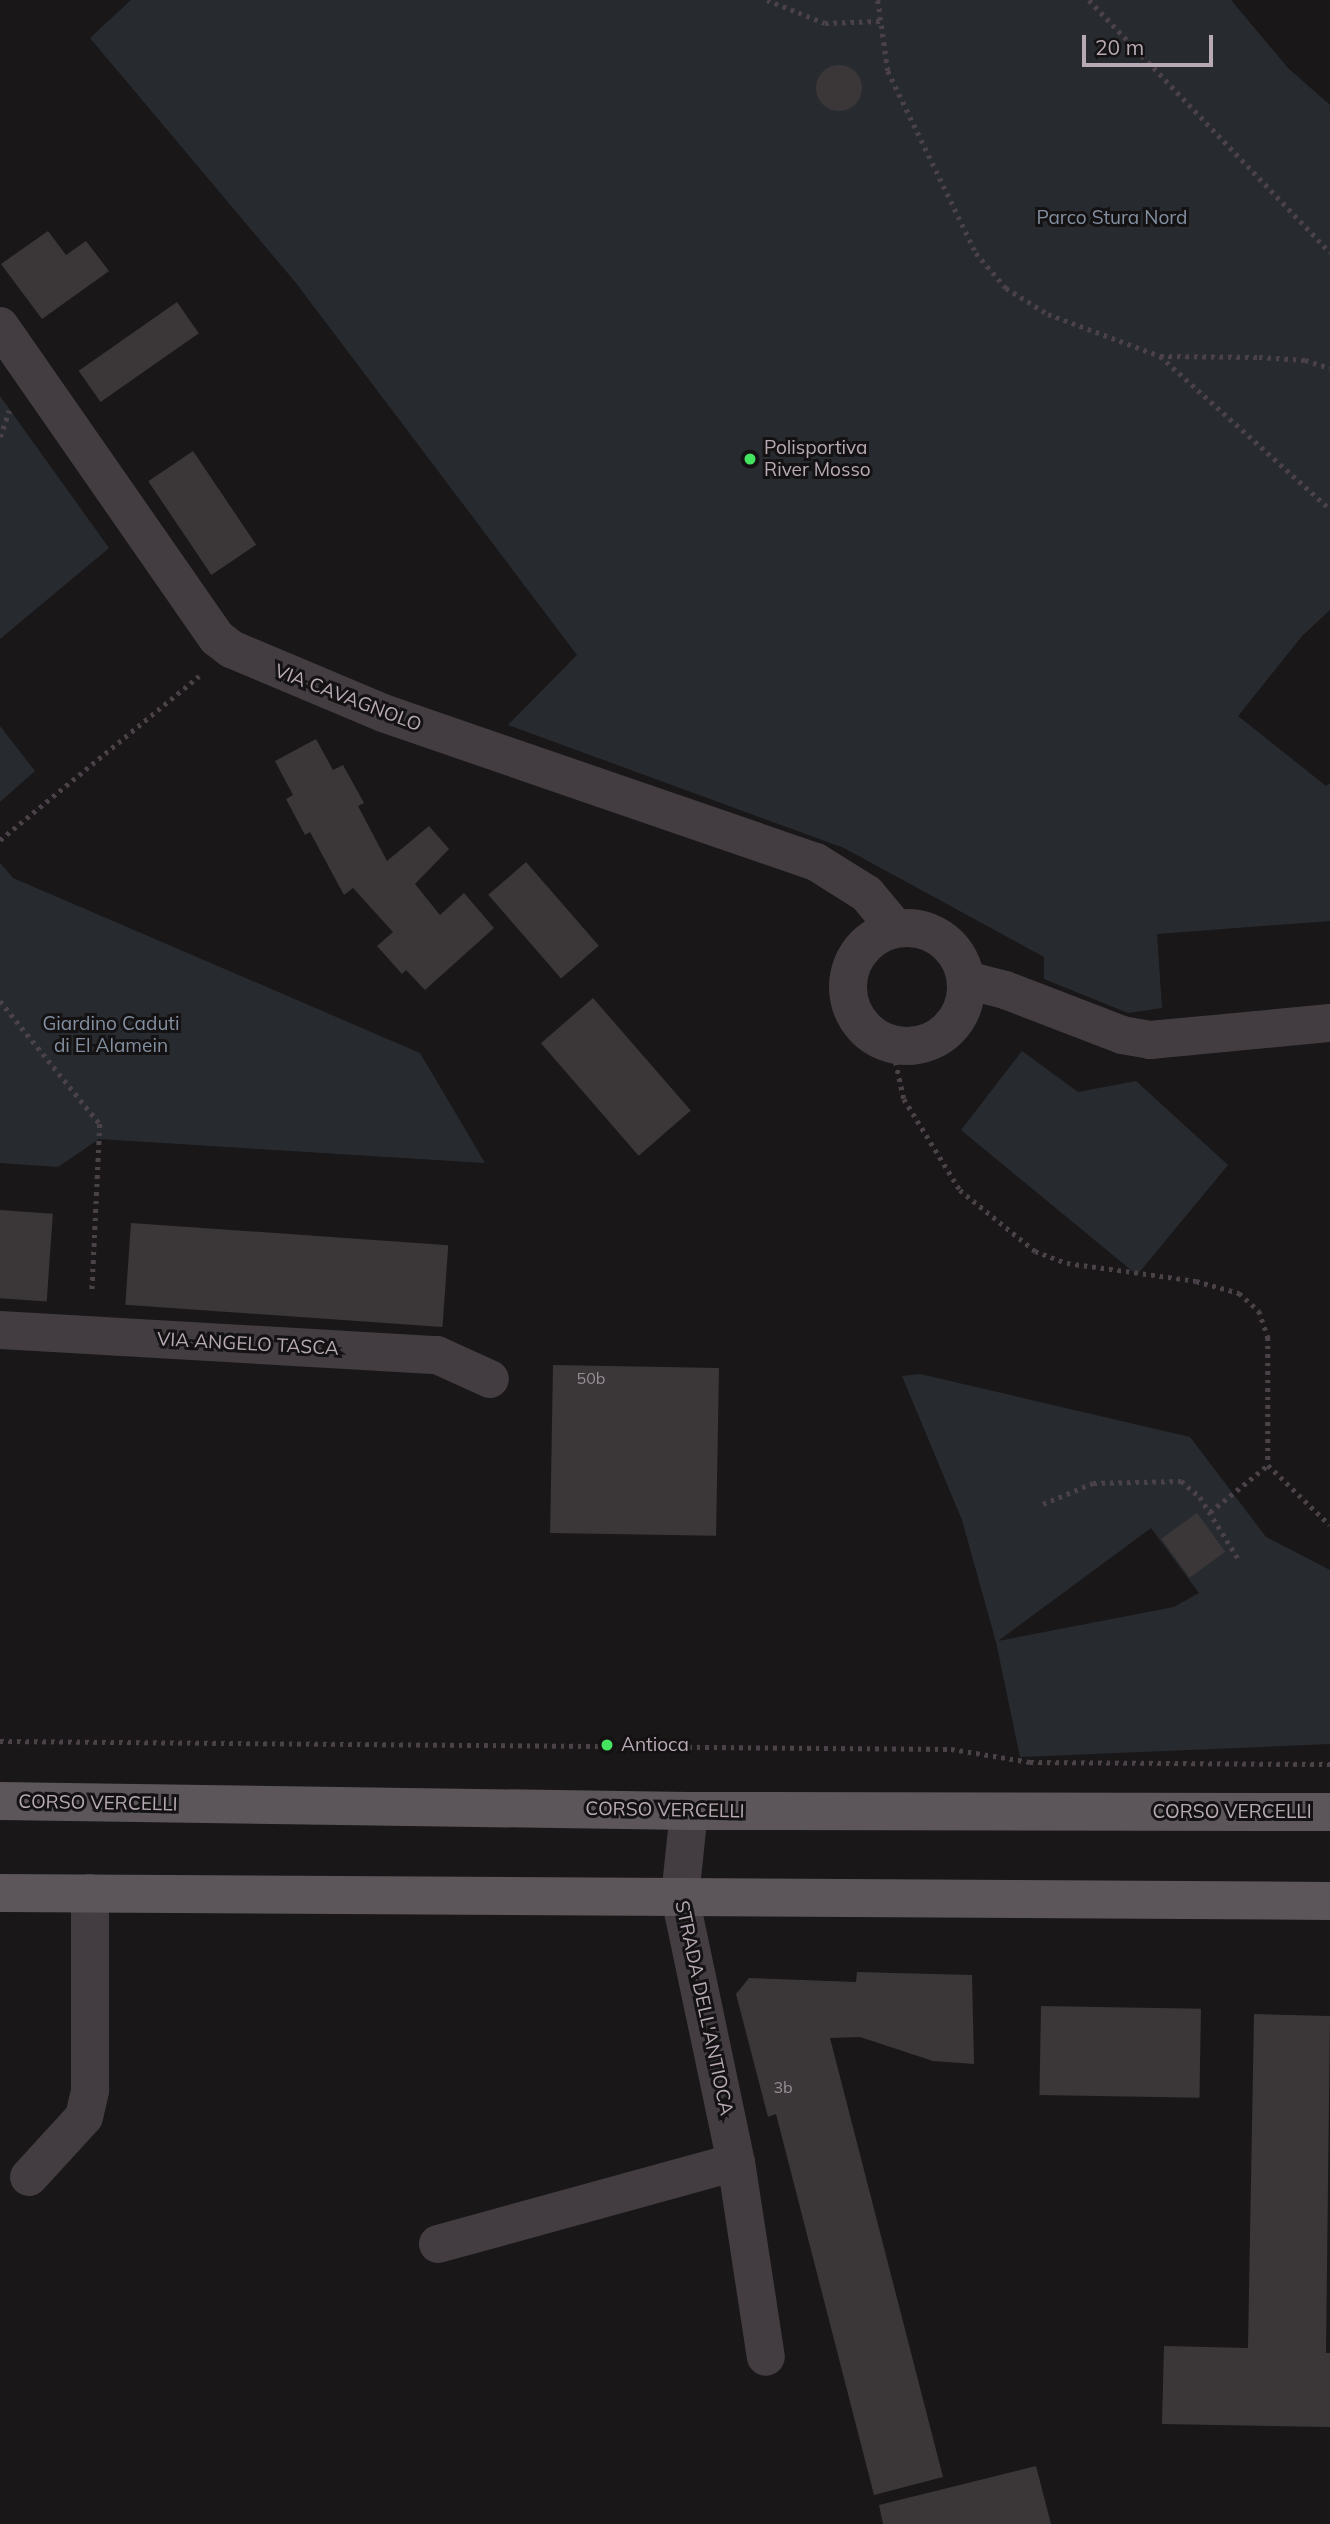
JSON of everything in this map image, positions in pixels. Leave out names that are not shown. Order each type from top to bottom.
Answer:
[{"type":"main road","name":"CORSO VERCELLI","points":[[0,1801],[689,1811],[1330,1812]]},
{"type":"main road","points":[[0,1893],[1330,1901]]},
{"type":"street","name":"VIA CAVAGNOLO","points":[[0,326],[217,638],[231,649],[383,713],[752,837],[816,862],[839,881],[867,894],[895,928]]},
{"type":"street","points":[[839,881],[859,952]]},
{"type":"street","points":[[895,928],[915,928],[949,946],[966,980],[965,999],[946,1032],[929,1042],[892,1045],[859,1024],[850,1006],[850,969],[859,952],[875,937],[895,928]]},
{"type":"street","points":[[966,980],[1122,1035],[1150,1040],[1330,1023]]},
{"type":"street","name":"VIA ANGELO TASCA","points":[[0,1329],[437,1354],[490,1379]]},
{"type":"street","name":"STRADA DELL'ANTIOCA","points":[[689,1811],[680,1897],[736,2162],[766,2357]]},
{"type":"street","points":[[29,2177],[84,2117],[87,2104],[90,1893]]},
{"type":"street","points":[[438,2244],[736,2162]]},
{"type":"path","points":[[767,0],[825,23],[880,21]]},
{"type":"path","points":[[878,0],[888,71],[976,253],[1006,288],[1048,314],[1160,356],[1305,360],[1330,369]]},
{"type":"path","points":[[1089,0],[1330,251]]},
{"type":"path","points":[[1160,356],[1330,509]]},
{"type":"path","points":[[0,840],[231,649]]},
{"type":"path","points":[[0,1002],[100,1124],[90,1335]]},
{"type":"path","points":[[892,1045],[904,1098],[953,1180],[1035,1251],[1067,1263],[1196,1281],[1238,1293],[1259,1311],[1268,1337],[1268,1465],[1329,1525]]},
{"type":"path","points":[[1210,1512],[1268,1465]]},
{"type":"path","points":[[1043,1504],[1093,1483],[1181,1481],[1210,1512],[1239,1560]]},
{"type":"path","points":[[0,1741],[951,1749],[1030,1762],[1330,1764]]},
{"type":"green space","name":"Polisportiva River Mosso","points":[[131,0],[1231,0],[1288,68],[1330,105],[1330,610],[1302,636],[1238,716],[1326,786],[1330,783],[1330,921],[1157,934],[1162,1008],[1128,1013],[1044,979],[1044,957],[844,848],[508,725],[577,655],[296,283],[90,38]]},
{"type":"green space","points":[[0,396],[109,548],[0,639]]},
{"type":"green space","points":[[0,726],[35,771],[0,802]]},
{"type":"green space","name":"Giardino Caduti di El Alamein","points":[[0,863],[13,878],[420,1053],[485,1163],[99,1139],[58,1167],[0,1163]]},
{"type":"green space","points":[[1022,1051],[1078,1092],[1136,1081],[1228,1165],[1137,1275],[961,1130]]},
{"type":"green space","points":[[920,1374],[1190,1437],[1266,1537],[1330,1570],[1330,1744],[1020,1757],[996,1642],[962,1520],[902,1376]],"holes":[[[1151,1528],[1199,1593],[1174,1607],[998,1641]]]},
{"type":"building","points":[[839,65],[855,72],[862,88],[855,104],[839,111],[823,104],[816,88],[823,72]]},
{"type":"building","points":[[48,231],[66,255],[86,241],[109,271],[42,319],[1,264]]},
{"type":"building","points":[[177,302],[199,333],[100,402],[79,371]]},
{"type":"building","points":[[193,451],[256,545],[211,575],[148,481]]},
{"type":"building","points":[[316,739],[333,770],[343,765],[364,803],[358,806],[387,861],[429,826],[449,849],[415,884],[440,915],[464,893],[494,928],[425,990],[406,970],[402,974],[377,946],[393,932],[353,888],[344,895],[310,832],[305,835],[286,799],[293,795],[275,761]]},
{"type":"building","points":[[526,862],[599,946],[561,979],[488,895]]},
{"type":"building","points":[[593,998],[691,1110],[639,1156],[541,1043]]},
{"type":"building","points":[[0,1210],[53,1214],[47,1301],[0,1298]]},
{"type":"building","points":[[131,1223],[448,1245],[443,1327],[125,1305]]},
{"type":"building","points":[[553,1365],[719,1368],[716,1536],[550,1533]]},
{"type":"building","points":[[1197,1513],[1225,1552],[1190,1578],[1161,1539]]},
{"type":"building","points":[[857,1972],[972,1975],[974,2064],[933,2061],[860,2037],[830,2038],[943,2477],[874,2495],[776,2114],[768,2117],[736,1994],[749,1978],[856,1982]]},
{"type":"building","points":[[1041,2006],[1201,2009],[1199,2098],[1039,2095]]},
{"type":"building","points":[[1254,2014],[1330,2016],[1326,2353],[1330,2353],[1330,2427],[1162,2424],[1164,2346],[1248,2348]]},
{"type":"building","points":[[1036,2466],[1051,2524],[883,2524],[879,2505]]},
{"type":"place","name":"Polisportiva River Mosso","points":[[750,459]]},
{"type":"place","name":"Antioca","points":[[607,1745]]},
{"type":"park label","name":"Parco Stura Nord","points":[[1112,218]]}]
